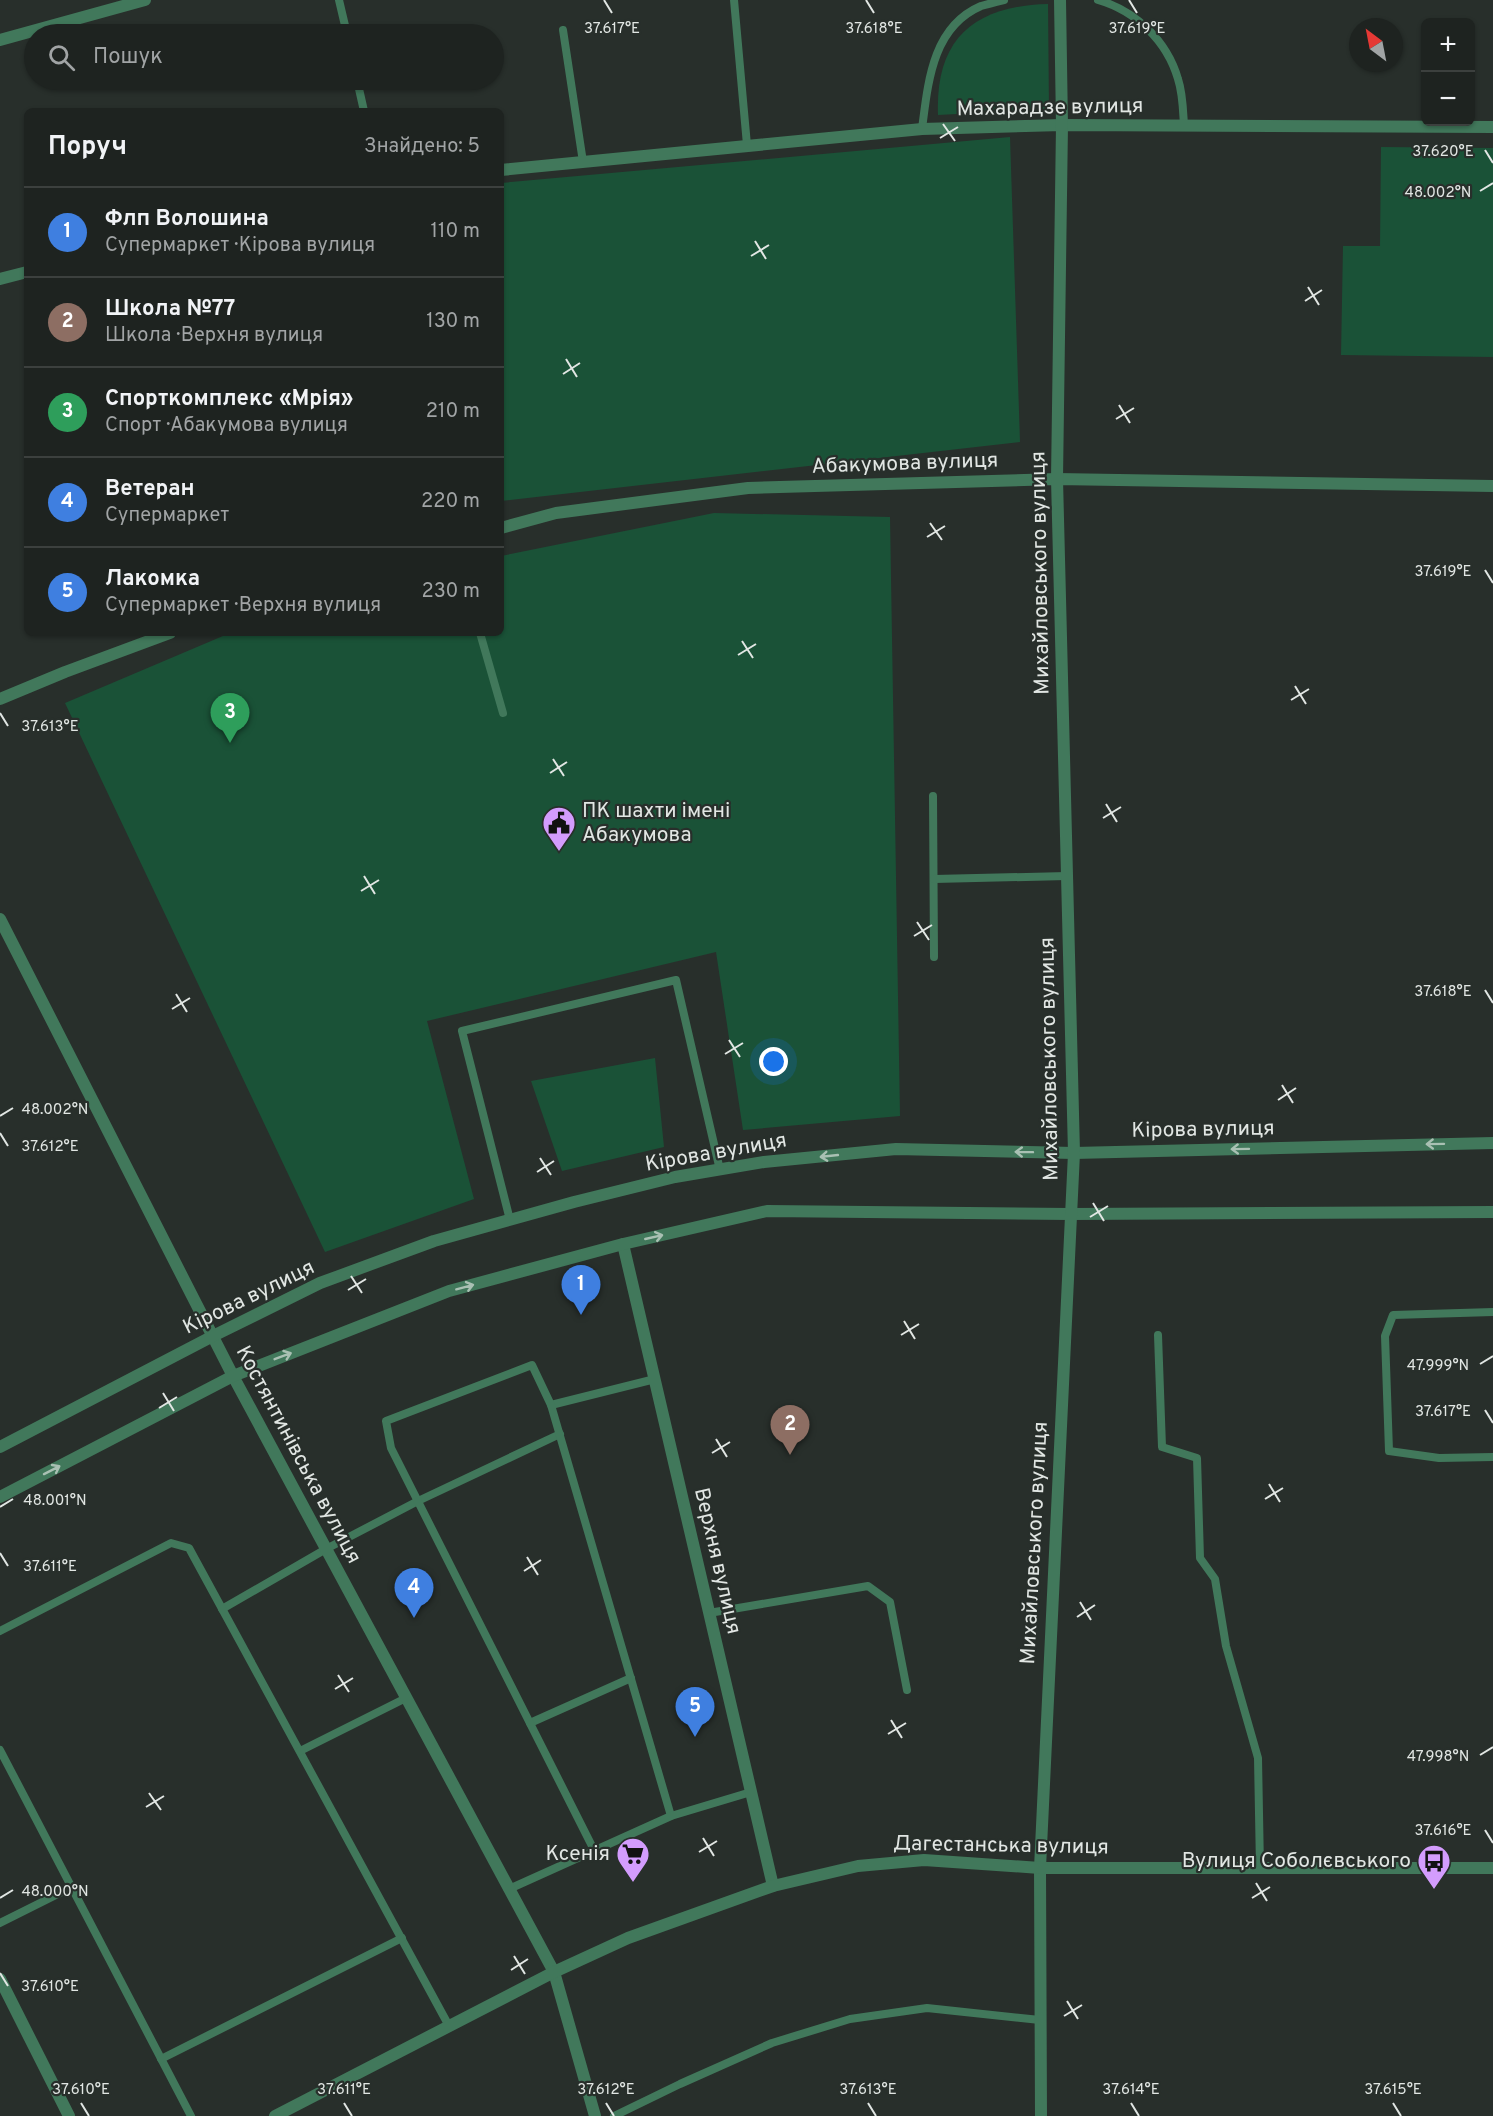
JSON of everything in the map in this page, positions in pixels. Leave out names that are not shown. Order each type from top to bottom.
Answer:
[{"type":"street","points":[[58,24],[145,0]]},
{"type":"street","name":"Михайловського вулиця","points":[[1041,2116],[1040,1868],[1074,1153],[1058,480],[1062,125],[1060,0]]},
{"type":"street","points":[[0,40],[24,33]]},
{"type":"street","name":"Махарадзе вулиця","points":[[504,170],[922,129],[1062,125],[1493,127]]},
{"type":"street","points":[[0,279],[24,273]]},
{"type":"street","name":"Абакумова вулиця","points":[[504,527],[556,513],[748,488],[1058,480],[1493,486]]},
{"type":"street","points":[[0,699],[162,636]]},
{"type":"street","name":"Костянтинівська вулиця","points":[[0,918],[233,1376],[554,1972],[595,2116]]},
{"type":"street","name":"Кірова вулиця","points":[[0,1447],[320,1283],[434,1241],[675,1177],[764,1162],[896,1149],[1074,1153],[1493,1143]]},
{"type":"street","points":[[0,1497],[233,1376],[449,1291],[623,1244],[767,1211],[1070,1214],[1493,1212]]},
{"type":"street","name":"Верхня вулиця","points":[[623,1244],[773,1886]]},
{"type":"street","name":"Дагестанська вулиця","points":[[275,2116],[554,1972],[628,1938],[773,1886],[858,1866],[924,1860],[1040,1868],[1493,1868]]},
{"type":"street","points":[[0,1979],[69,2116]]},
{"type":"lane","points":[[339,0],[345,24]]},
{"type":"lane","points":[[734,0],[747,145]]},
{"type":"lane","points":[[922,129],[932,63],[945,39],[959,20],[981,7],[1004,0]]},
{"type":"lane","points":[[1098,0],[1123,10],[1153,33],[1168,56],[1178,79],[1184,126]]},
{"type":"lane","points":[[563,30],[582,162]]},
{"type":"lane","points":[[359,90],[363,108]]},
{"type":"lane","points":[[481,636],[503,713]]},
{"type":"lane","points":[[933,796],[934,957]]},
{"type":"lane","points":[[934,879],[1067,876]]},
{"type":"lane","points":[[510,1220],[462,1031],[676,980],[720,1170]]},
{"type":"lane","points":[[1493,1312],[1393,1315],[1385,1336],[1389,1451],[1439,1458],[1493,1458]]},
{"type":"lane","points":[[1158,1335],[1162,1447],[1197,1458],[1200,1558],[1215,1580],[1226,1646],[1258,1758],[1260,1868]]},
{"type":"lane","points":[[594,1850],[391,1448],[386,1421],[532,1365],[551,1405],[560,1434],[671,1816]]},
{"type":"lane","points":[[551,1405],[655,1378]]},
{"type":"lane","points":[[222,1609],[326,1549],[418,1501],[560,1434]]},
{"type":"lane","points":[[0,1631],[171,1543],[189,1548],[449,2026]]},
{"type":"lane","points":[[709,1613],[868,1586],[890,1602],[907,1690]]},
{"type":"lane","points":[[530,1723],[631,1678]]},
{"type":"lane","points":[[300,1751],[406,1698]]},
{"type":"lane","points":[[0,1750],[191,2116]]},
{"type":"lane","points":[[509,1889],[671,1816],[751,1792]]},
{"type":"lane","points":[[0,1923],[72,1887]]},
{"type":"lane","points":[[161,2059],[402,1938]]},
{"type":"lane","points":[[614,2116],[772,2043],[850,2019],[927,2008],[1040,2020]]},
{"type":"green space","points":[[1048,4],[1049,109],[938,115],[939,88],[944,66],[952,47],[964,32],[980,20],[999,12],[1022,6]]},
{"type":"green space","points":[[1010,137],[1020,442],[504,501],[504,183]]},
{"type":"green space","points":[[1381,147],[1493,148],[1493,357],[1341,355],[1343,246],[1380,246]]},
{"type":"green space","points":[[714,513],[890,517],[900,1116],[743,1130],[716,952],[427,1021],[474,1199],[325,1252],[65,703],[223,636],[504,636],[504,555]]},
{"type":"green space","points":[[655,1058],[664,1147],[562,1171],[531,1081]]},
{"type":"place","name":"Спорткомплекс «Мрія»","points":[[230,743]]},
{"type":"place","name":"ПК шахти імені Абакумова","points":[[559,852]]},
{"type":"place","name":"Флп Волошина","points":[[581,1315]]},
{"type":"place","name":"Школа №77","points":[[790,1455]]},
{"type":"place","name":"Ветеран","points":[[414,1618]]},
{"type":"place","name":"Лакомка","points":[[695,1737]]},
{"type":"place","name":"Ксенія","points":[[633,1883]]},
{"type":"place","name":"Вулиця Соболєвського","points":[[1434,1890]]}]
